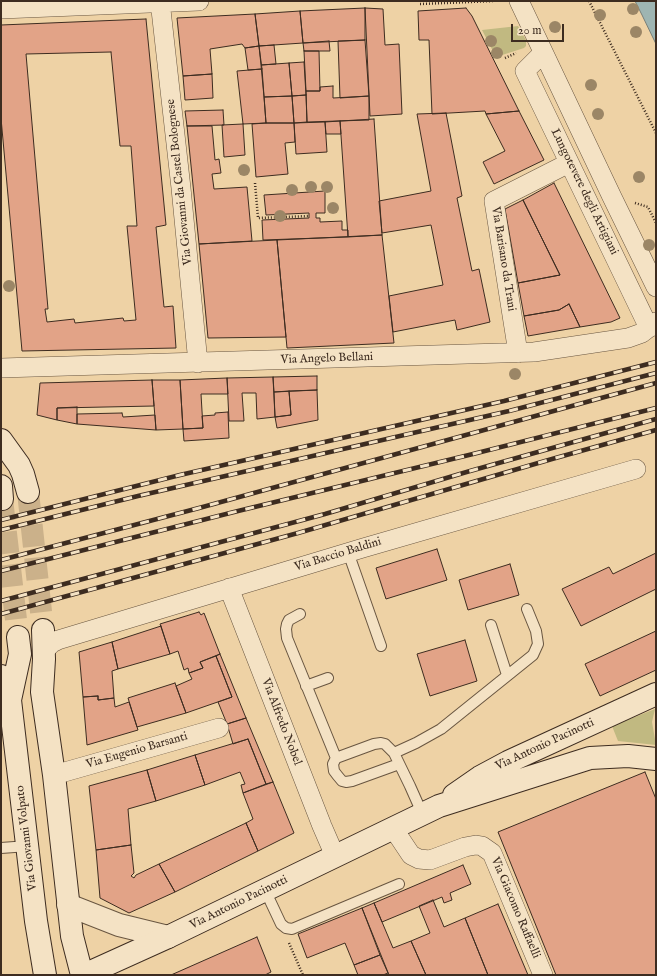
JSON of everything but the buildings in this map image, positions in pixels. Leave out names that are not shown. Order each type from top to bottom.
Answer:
[{"type":"main road","points":[[1,440],[19,465],[28,492]]},
{"type":"main road","name":"Via Giovanni Volpato","points":[[44,641],[42,692],[54,775],[72,936],[83,975]]},
{"type":"main road","name":"Via Giovanni Volpato","points":[[10,700],[19,645],[28,670],[42,692]]},
{"type":"main road","name":"Via Giovanni Volpato","points":[[1,676],[10,700],[36,921],[45,975]]},
{"type":"main road","name":"Via Antonio Pacinotti","points":[[83,975],[168,937],[393,828],[430,809],[492,770],[656,694]]},
{"type":"main road","name":"Via Antonio Pacinotti","points":[[430,809],[590,758],[628,756],[656,759]]},
{"type":"main road","points":[[68,905],[119,925],[168,937]]},
{"type":"street","points":[[1,9],[199,1]]},
{"type":"street","name":"Lungotevere degli Artigiani","points":[[519,1],[656,287]]},
{"type":"street","name":"Via Giovanni da Castel Bolognese","points":[[161,2],[198,363]]},
{"type":"street","name":"Lungotevere degli Artigiani","points":[[543,53],[525,71],[569,163],[652,325]]},
{"type":"street","name":"Via Barisano da Trani","points":[[518,353],[494,201],[569,163]]},
{"type":"street","name":"Via Angelo Bellani","points":[[1,368],[534,352],[628,338],[638,335],[652,325]]},
{"type":"street","name":"Via Baccio Baldini","points":[[44,641],[52,643],[348,552],[636,469]]},
{"type":"street","name":"Via Alfredo Nobel","points":[[229,588],[335,856]]},
{"type":"street","name":"Via Eugenio Barsanti","points":[[54,775],[219,728]]},
{"type":"street","name":"Via Giacomo Raffaelli","points":[[393,828],[409,851],[419,860],[430,860],[470,846],[482,846],[488,849],[495,857],[543,975]]},
{"type":"lane","points":[[348,552],[381,646]]},
{"type":"lane","points":[[394,753],[441,729],[532,655],[538,644],[536,631],[527,609]]},
{"type":"lane","points":[[300,614],[290,620],[287,624],[286,634],[336,758]]},
{"type":"lane","points":[[491,625],[507,675]]},
{"type":"lane","points":[[306,686],[328,678]]},
{"type":"lane","points":[[399,764],[346,782],[342,781],[334,771],[333,764],[336,758],[374,744],[385,744],[394,753],[399,764],[430,809]]},
{"type":"lane","points":[[1,848],[28,846]]},
{"type":"lane","points":[[265,890],[281,924],[286,928],[292,929],[399,884]]},
{"type":"path","points":[[420,1],[420,4],[495,1]]},
{"type":"path","points":[[589,1],[656,132]]},
{"type":"path","points":[[255,183],[258,218],[309,216]]},
{"type":"path","points":[[288,941],[303,975]]},
{"type":"shaded area","points":[[518,26],[526,40],[526,46],[496,57],[482,30]]},
{"type":"shaded area","points":[[655,709],[652,722],[656,745],[618,741],[612,726]]},
{"type":"water","points":[[635,1],[656,1],[656,44],[642,15]]},
{"type":"tunnel","points":[[28,492],[43,630]]},
{"type":"tunnel","points":[[2,499],[18,637]]},
{"type":"railway","points":[[1,520],[180,475],[504,401],[656,362]]},
{"type":"railway","points":[[1,530],[138,496],[509,411],[656,373]]},
{"type":"railway","points":[[1,560],[199,508],[656,383]]},
{"type":"railway","points":[[1,571],[656,408]]},
{"type":"railway","points":[[1,601],[325,514],[470,471],[656,419]]},
{"type":"railway","points":[[1,614],[298,533],[656,430]]}]
